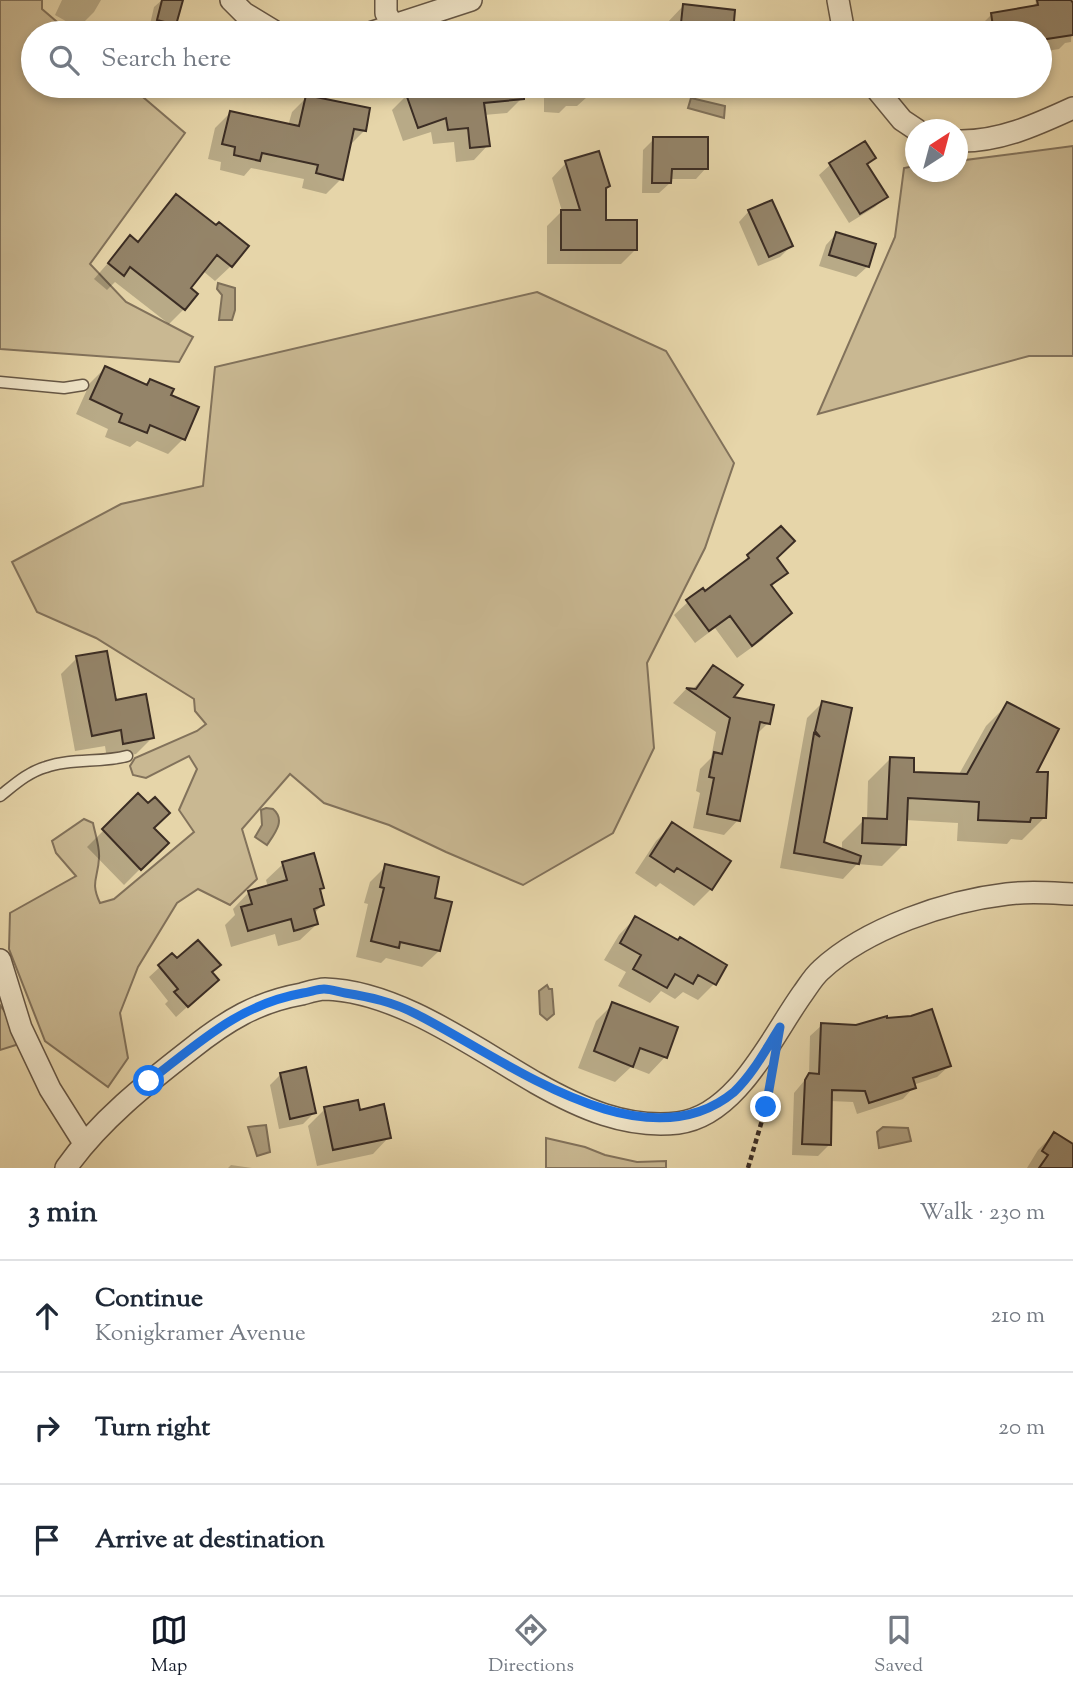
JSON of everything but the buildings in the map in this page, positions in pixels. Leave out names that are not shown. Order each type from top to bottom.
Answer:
[{"type":"street","points":[[231,0],[257,21]]},
{"type":"street","points":[[386,0],[386,13],[390,21]]},
{"type":"street","points":[[408,21],[471,0]]},
{"type":"street","points":[[838,0],[842,21]]},
{"type":"street","points":[[884,98],[905,122]]},
{"type":"street","points":[[968,141],[1012,133],[1073,108]]},
{"type":"street","points":[[66,1168],[84,1143],[149,1081],[226,1021],[275,998],[324,989],[377,998],[415,1014],[565,1100],[624,1122],[652,1125],[681,1123],[708,1113],[734,1092],[758,1062],[820,970],[850,948],[890,926],[952,906],[1007,894],[1073,894]]},
{"type":"street","points":[[0,960],[21,1028],[50,1089],[84,1143]]},
{"type":"lane","points":[[0,382],[64,388],[83,385]]},
{"type":"lane","points":[[0,796],[45,766],[112,760],[127,756]]},
{"type":"path","points":[[748,1168],[771,1080]]},
{"type":"shaded area","points":[[0,0],[42,0],[42,9],[56,21],[21,21],[21,98],[144,98],[185,133],[90,264],[126,302],[193,337],[179,362],[0,349]]},
{"type":"shaded area","points":[[691,98],[725,106],[724,118],[688,108]]},
{"type":"shaded area","points":[[1073,146],[1073,356],[1029,356],[818,414],[895,237],[904,168],[905,182],[968,182],[968,160]]},
{"type":"shaded area","points":[[218,283],[235,288],[232,320],[219,320],[222,295],[217,289]]},
{"type":"shaded area","points":[[537,292],[666,351],[734,463],[705,548],[647,663],[654,748],[613,833],[523,885],[389,825],[324,803],[290,774],[242,829],[257,879],[230,905],[198,889],[177,903],[138,967],[120,1013],[128,1058],[108,1087],[45,1041],[9,949],[10,913],[76,876],[56,853],[52,841],[84,819],[93,823],[98,845],[95,885],[100,903],[114,899],[194,832],[179,810],[197,769],[189,756],[146,778],[133,775],[130,766],[135,758],[197,731],[206,724],[195,711],[194,699],[96,638],[37,612],[12,562],[121,504],[203,486],[215,367]]},
{"type":"shaded area","points":[[273,809],[279,818],[276,831],[267,845],[255,837],[262,825],[261,810]]},
{"type":"shaded area","points":[[547,985],[552,989],[554,1014],[547,1020],[540,1014],[539,991]]},
{"type":"shaded area","points":[[0,1005],[10,1019],[19,1044],[0,1050]]},
{"type":"shaded area","points":[[266,1125],[270,1152],[257,1156],[248,1127]]},
{"type":"shaded area","points":[[883,1127],[908,1128],[911,1141],[879,1148],[877,1132]]},
{"type":"shaded area","points":[[546,1138],[637,1162],[666,1161],[666,1168],[546,1168]]},
{"type":"route","points":[[149,1081],[226,1021],[275,998],[324,989],[377,998],[415,1014],[565,1100],[624,1122],[652,1125],[681,1123],[708,1113],[734,1092],[758,1062],[780,1027],[766,1107]]}]
